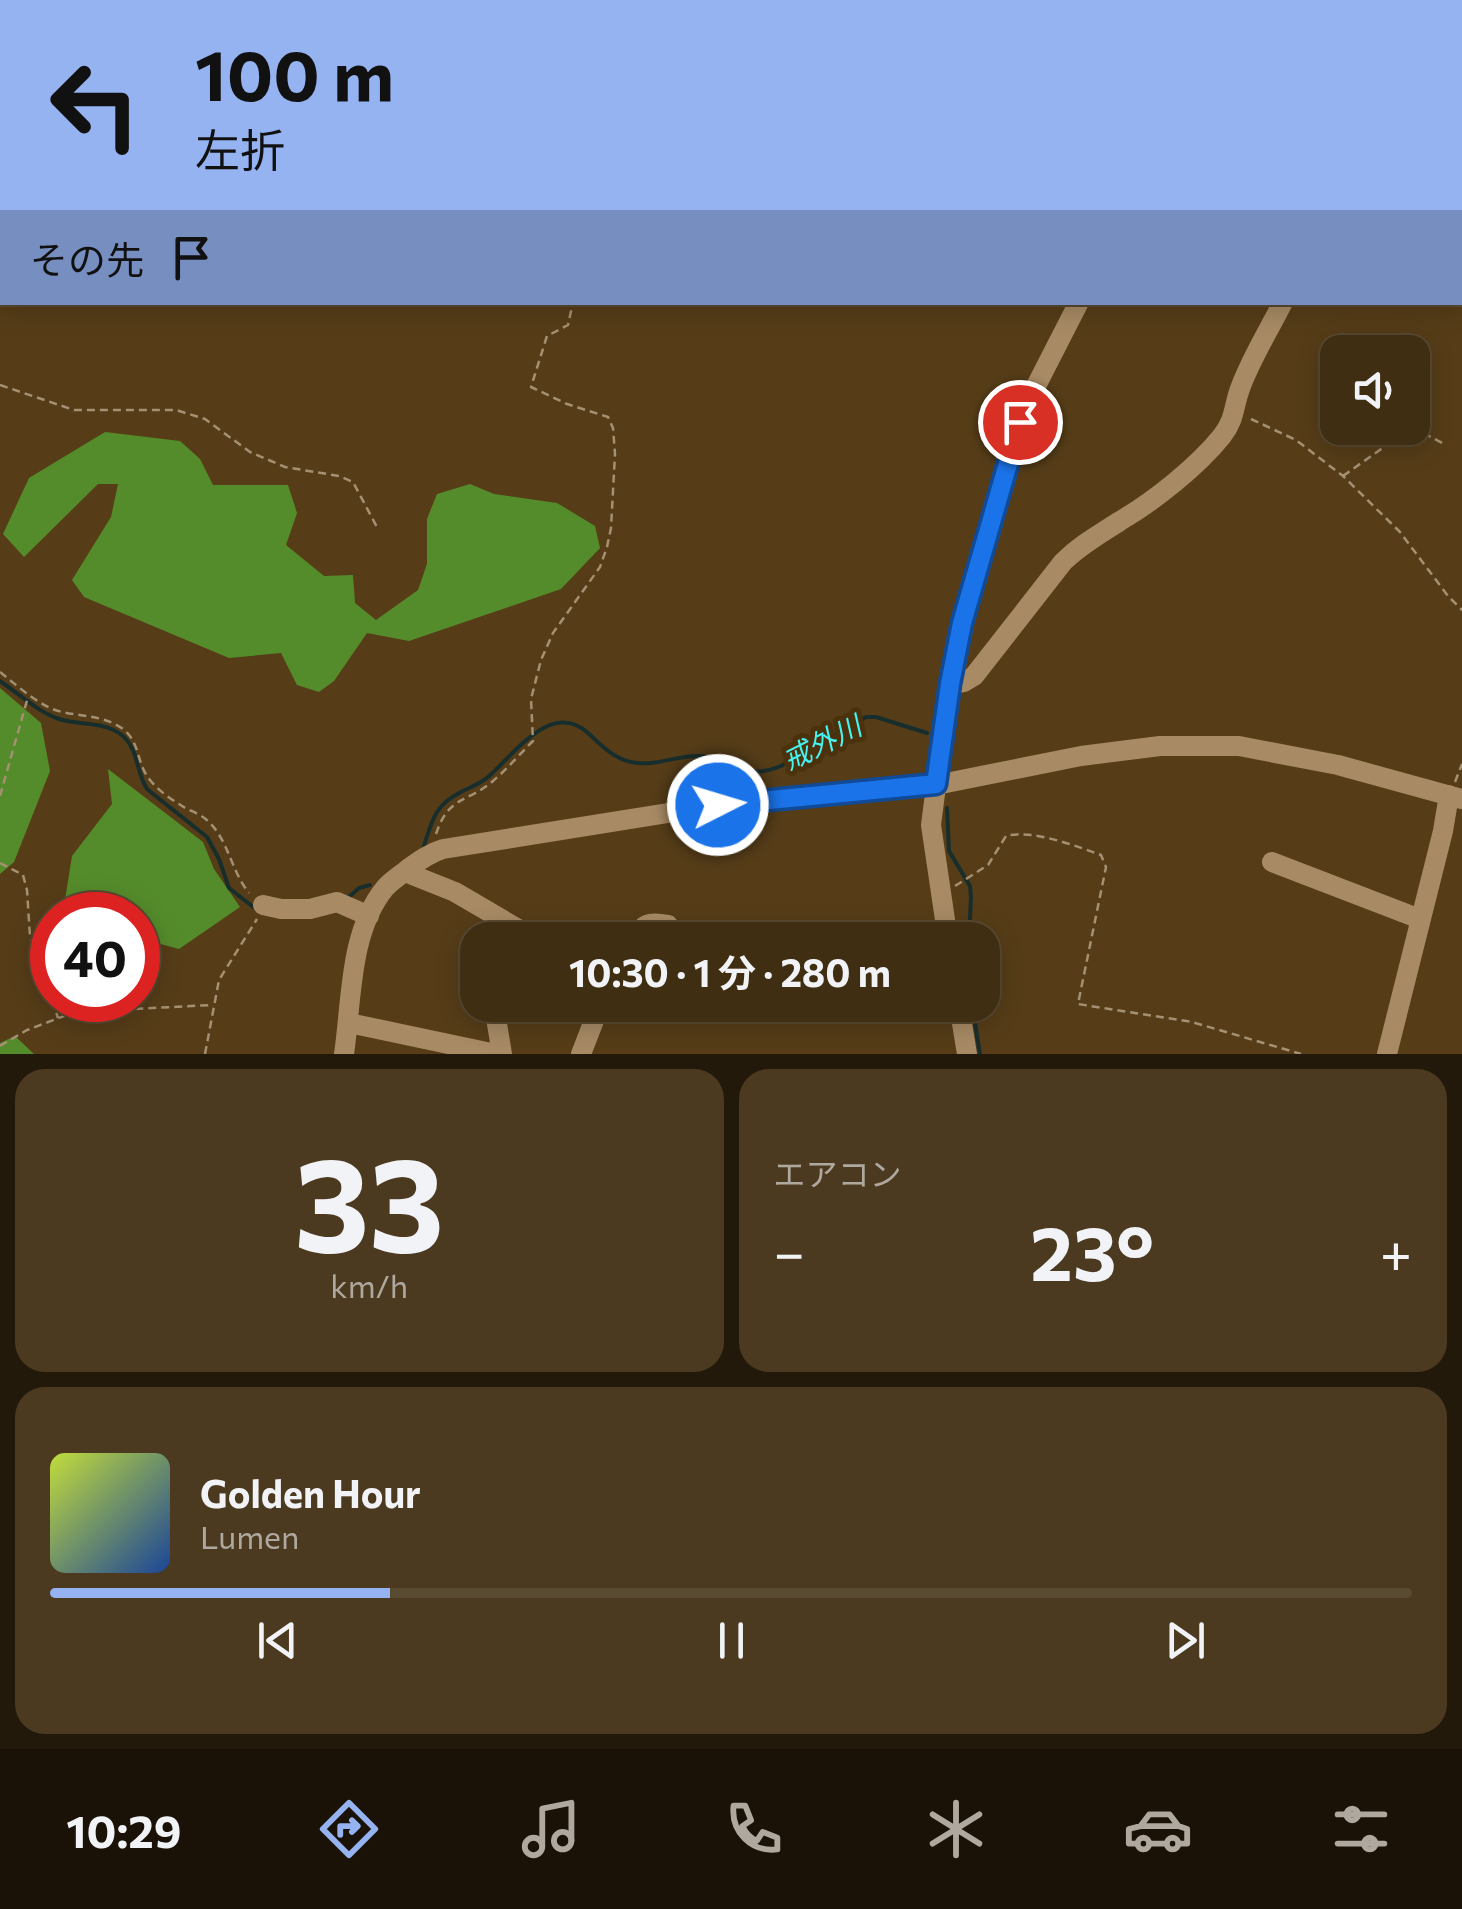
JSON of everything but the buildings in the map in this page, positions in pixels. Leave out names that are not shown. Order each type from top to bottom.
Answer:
[{"type":"street","points":[[945,922],[932,836],[950,684],[962,623],[1020,422],[1078,305]]},
{"type":"street","points":[[950,684],[974,676],[1077,548],[1124,519],[1196,464],[1220,438],[1236,412],[1236,399],[1247,372],[1281,305]]},
{"type":"street","points":[[344,1054],[356,962],[368,916],[386,887],[433,852],[718,805],[936,784],[1081,756],[1160,746],[1239,746],[1338,764],[1456,797],[1386,1054]]},
{"type":"street","points":[[1272,862],[1420,920]]},
{"type":"street","points":[[405,872],[455,892],[503,922]]},
{"type":"street","points":[[260,912],[342,905],[368,916]]},
{"type":"street","points":[[349,1023],[499,1054],[497,1022]]},
{"type":"street","points":[[581,1054],[593,1022]]},
{"type":"street","points":[[962,1022],[968,1054]]},
{"type":"path","points":[[433,852],[436,831],[452,804],[485,787],[533,741],[530,699],[541,660],[553,633],[600,567],[612,528],[616,454],[614,428],[608,417],[531,387],[546,336],[568,325],[572,305]]},
{"type":"path","points":[[0,385],[74,410],[176,410],[205,419],[250,452],[285,466],[354,482],[378,530]]},
{"type":"path","points":[[1236,412],[1296,440],[1343,476],[1400,532],[1462,610]]},
{"type":"path","points":[[1430,437],[1444,444]]},
{"type":"path","points":[[1343,476],[1387,445]]},
{"type":"path","points":[[0,672],[53,710],[104,719],[126,730],[139,750],[146,774],[180,804],[206,818],[225,842],[235,874],[260,912],[220,980],[205,1054]]},
{"type":"path","points":[[0,796],[28,695]]},
{"type":"path","points":[[961,884],[988,865],[1006,836],[1018,832],[1101,856],[1106,867],[1078,1004],[1192,1022],[1301,1054]]},
{"type":"path","points":[[0,863],[22,875],[27,890],[30,937]]},
{"type":"path","points":[[160,1008],[213,1005]]},
{"type":"path","points":[[0,1046],[48,1022]]},
{"type":"green space","points":[[105,432],[180,441],[200,459],[213,485],[288,485],[297,513],[286,545],[324,576],[353,575],[355,603],[376,620],[418,590],[427,564],[427,519],[437,494],[470,484],[494,494],[557,503],[595,526],[600,548],[561,589],[409,641],[367,633],[334,681],[319,692],[297,685],[281,653],[229,658],[84,597],[72,580],[111,517],[118,484],[98,484],[24,557],[3,534],[29,478]]},
{"type":"green space","points":[[0,688],[41,723],[50,771],[14,862],[0,874]]},
{"type":"green space","points":[[108,769],[203,842],[214,869],[240,907],[179,949],[160,944],[160,892],[66,892],[72,856],[112,804]]},
{"type":"green space","points":[[15,1036],[34,1054],[0,1054],[0,1043]]},
{"type":"waterway","name":"戒外川","points":[[0,681],[51,716],[103,726],[126,739],[147,789],[207,837],[229,888],[257,910]]},
{"type":"waterway","name":"戒外川","points":[[424,846],[432,821],[445,802],[485,779],[534,734],[560,723],[574,724],[613,754],[631,762],[698,756],[751,771],[781,766],[866,717],[927,733]]},
{"type":"waterway","name":"戒外川","points":[[947,808],[949,851],[970,886],[970,922]]},
{"type":"waterway","name":"戒外川","points":[[349,897],[370,885]]},
{"type":"waterway","name":"戒外川","points":[[975,1022],[980,1054]]},
{"type":"route","points":[[718,805],[936,784],[962,623],[1020,422]]}]
